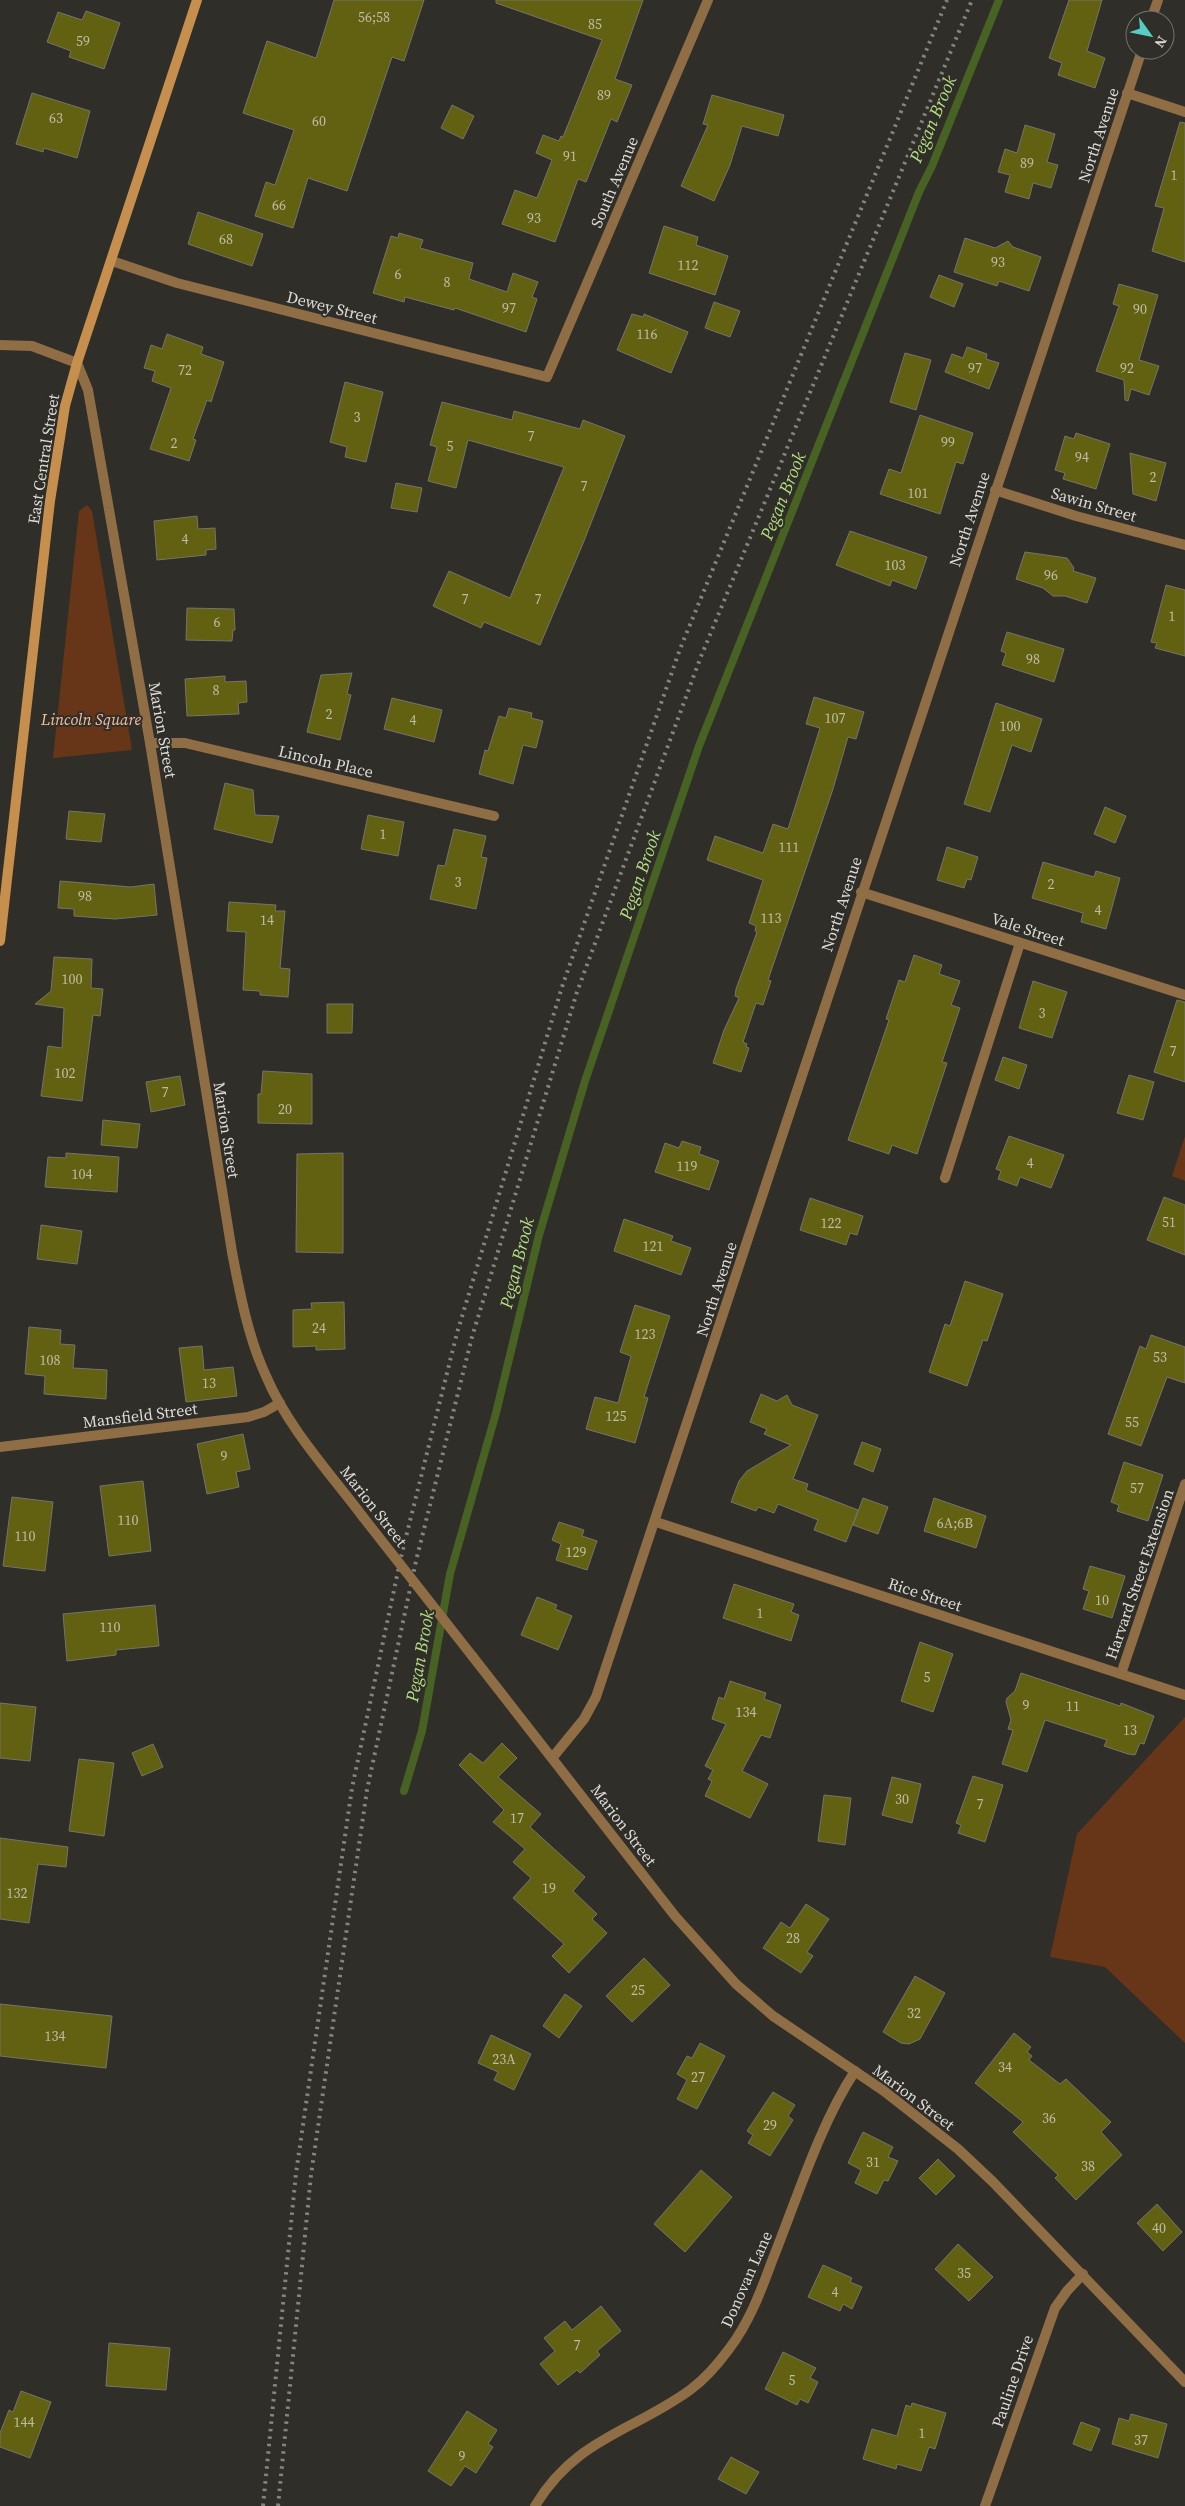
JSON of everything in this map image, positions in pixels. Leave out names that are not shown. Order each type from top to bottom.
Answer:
[{"type":"main road","name":"East Central Street","points":[[0,941],[50,501],[66,406],[77,363],[112,262],[197,0]]},
{"type":"street","name":"South Avenue","points":[[547,377],[708,0]]},
{"type":"street","name":"North Avenue","points":[[553,1757],[584,1719],[596,1697],[656,1522],[861,892],[1139,60]]},
{"type":"street","points":[[1127,93],[1185,112]]},
{"type":"street","name":"Dewey Street","points":[[112,262],[177,283],[547,377]]},
{"type":"street","points":[[0,345],[32,346],[77,363]]},
{"type":"street","name":"Marion Street","points":[[77,363],[88,390],[93,416],[150,743],[232,1252],[256,1351],[266,1378],[280,1403],[364,1517],[553,1757],[674,1916],[730,1978],[773,2016],[920,2118],[958,2149],[1083,2274],[1185,2382]]},
{"type":"street","name":"Sawin Street","points":[[995,490],[1076,516],[1185,545]]},
{"type":"street","name":"Lincoln Place","points":[[150,743],[185,743],[494,816]]},
{"type":"street","name":"Vale Street","points":[[861,892],[1185,995]]},
{"type":"street","points":[[945,1178],[1020,943]]},
{"type":"street","name":"Mansfield Street","points":[[0,1447],[248,1417],[264,1412],[280,1403]]},
{"type":"street","name":"Harvard Street Extension","points":[[1121,1674],[1185,1484]]},
{"type":"street","name":"Rice Street","points":[[656,1522],[1185,1695]]},
{"type":"street","name":"Donovan Lane","points":[[535,2506],[559,2475],[579,2455],[600,2440],[691,2390],[712,2370],[731,2347],[759,2294],[831,2112],[854,2071]]},
{"type":"street","name":"Pauline Drive","points":[[985,2506],[1051,2316],[1066,2290],[1083,2274]]},
{"type":"green space","name":"Lincoln Square","points":[[87,505],[92,511],[132,750],[53,758],[79,511]]},
{"type":"green space","points":[[1185,1136],[1185,1181],[1172,1176]]},
{"type":"green space","points":[[1185,1717],[1185,2043],[1105,1967],[1050,1957],[1077,1834]]},
{"type":"building","points":[[334,0],[424,0],[404,61],[392,57],[347,191],[308,178],[293,228],[255,216],[266,182],[275,185],[294,130],[243,113],[267,41],[316,58]]},
{"type":"building","points":[[496,0],[643,0],[615,79],[632,85],[617,122],[611,119],[586,182],[578,179],[555,242],[502,224],[515,190],[537,198],[552,160],[536,153],[543,135],[559,141],[561,136],[563,137],[602,40],[496,3]]},
{"type":"building","points":[[1069,0],[1102,0],[1087,51],[1105,58],[1095,88],[1058,75],[1062,63],[1049,58]]},
{"type":"building","points":[[86,11],[120,23],[104,69],[69,57],[71,51],[47,42],[58,12],[82,20]]},
{"type":"building","points":[[32,93],[90,111],[77,158],[44,148],[43,152],[16,144]]},
{"type":"building","points":[[712,95],[784,115],[778,136],[742,126],[730,165],[714,201],[681,186],[708,125],[703,124]]},
{"type":"building","points":[[452,105],[474,116],[463,139],[441,128]]},
{"type":"building","points":[[1180,122],[1185,123],[1185,262],[1152,251],[1164,208],[1155,206]]},
{"type":"building","points":[[1025,125],[1055,134],[1047,162],[1058,165],[1051,188],[1033,183],[1029,199],[1005,192],[1010,175],[998,172],[1005,149],[1017,153]]},
{"type":"building","points":[[198,212],[263,234],[252,266],[188,244]]},
{"type":"building","points":[[664,226],[698,237],[696,245],[728,256],[715,295],[649,273]]},
{"type":"building","points":[[399,233],[423,240],[420,248],[473,263],[469,279],[507,292],[513,273],[538,282],[532,297],[537,299],[526,332],[455,308],[454,310],[405,297],[404,302],[373,293],[391,236],[398,238]]},
{"type":"building","points":[[965,238],[995,248],[1008,241],[1013,247],[1041,257],[1029,291],[999,281],[997,286],[954,272]]},
{"type":"building","points":[[939,275],[963,284],[954,307],[930,297]]},
{"type":"building","points":[[1119,284],[1158,295],[1139,360],[1159,366],[1149,395],[1131,389],[1128,401],[1125,400],[1124,380],[1096,371],[1119,306],[1113,304]]},
{"type":"building","points":[[714,302],[740,311],[730,337],[705,328]]},
{"type":"building","points":[[632,314],[643,317],[644,314],[688,332],[671,373],[617,350]]},
{"type":"building","points":[[167,334],[203,347],[201,354],[224,362],[211,402],[207,400],[193,439],[196,440],[189,461],[150,449],[171,388],[152,381],[155,371],[144,368],[151,345],[162,349]]},
{"type":"building","points":[[967,347],[987,354],[986,359],[999,363],[989,389],[945,372],[952,354],[963,358]]},
{"type":"building","points":[[905,353],[931,360],[916,410],[890,402]]},
{"type":"building","points":[[345,382],[383,392],[366,462],[345,457],[347,447],[330,442]]},
{"type":"building","points":[[442,402],[512,420],[514,411],[580,429],[583,420],[625,436],[584,541],[540,645],[484,622],[481,628],[433,606],[449,571],[510,598],[564,467],[468,440],[456,488],[428,481],[437,447],[430,445]]},
{"type":"building","points":[[920,415],[973,433],[963,464],[956,462],[940,514],[880,494],[889,469],[901,473]]},
{"type":"building","points":[[1076,433],[1110,444],[1096,489],[1063,479],[1065,473],[1055,470],[1065,436],[1074,439]]},
{"type":"building","points":[[1130,453],[1166,463],[1156,501],[1133,494]]},
{"type":"building","points":[[396,483],[422,488],[417,512],[391,508]]},
{"type":"building","points":[[197,516],[198,529],[215,528],[216,549],[206,550],[206,555],[157,560],[154,521]]},
{"type":"building","points":[[850,531],[927,557],[916,589],[892,580],[890,586],[836,565]]},
{"type":"building","points":[[1025,552],[1067,558],[1074,568],[1073,571],[1096,578],[1087,603],[1065,596],[1053,596],[1043,588],[1016,579]]},
{"type":"building","points":[[1166,585],[1185,590],[1185,656],[1155,648],[1157,643],[1151,642]]},
{"type":"building","points":[[187,608],[234,609],[235,630],[233,630],[232,641],[186,640]]},
{"type":"building","points":[[1007,632],[1064,649],[1054,682],[1002,665],[1006,653],[1001,651]]},
{"type":"building","points":[[352,673],[347,694],[351,695],[340,740],[307,732],[321,675]]},
{"type":"building","points":[[225,676],[225,682],[246,681],[247,702],[238,703],[239,714],[187,716],[185,679]]},
{"type":"building","points":[[814,697],[864,712],[856,739],[848,737],[833,789],[768,980],[771,981],[763,1005],[756,1003],[743,1042],[749,1048],[741,1072],[713,1063],[724,1030],[739,998],[735,996],[736,989],[757,932],[755,931],[756,926],[749,923],[763,880],[707,860],[715,836],[763,853],[773,824],[788,829],[820,728],[806,724]]},
{"type":"building","points":[[392,698],[442,710],[434,742],[384,729]]},
{"type":"building","points":[[996,703],[1042,719],[1031,752],[1012,745],[990,812],[964,804]]},
{"type":"building","points":[[509,708],[532,713],[531,718],[543,721],[536,748],[523,745],[513,784],[479,774],[485,750],[488,751],[499,716],[506,718]]},
{"type":"building","points":[[225,783],[253,790],[255,815],[279,816],[272,843],[214,829]]},
{"type":"building","points":[[1105,807],[1126,816],[1115,843],[1094,834]]},
{"type":"building","points":[[69,811],[105,814],[101,842],[66,839]]},
{"type":"building","points":[[368,815],[404,822],[398,856],[361,849]]},
{"type":"building","points":[[454,829],[486,836],[481,857],[487,858],[476,909],[430,899],[438,865],[445,866]]},
{"type":"building","points":[[947,847],[978,857],[971,880],[967,879],[964,888],[937,880]]},
{"type":"building","points":[[1043,862],[1094,877],[1096,871],[1120,878],[1106,929],[1081,922],[1083,913],[1032,898]]},
{"type":"building","points":[[60,881],[131,887],[154,884],[157,915],[115,919],[74,916],[74,909],[58,908]]},
{"type":"building","points":[[229,902],[276,905],[275,911],[285,911],[280,968],[290,969],[288,997],[260,995],[260,991],[243,990],[246,932],[227,931]]},
{"type":"building","points":[[914,955],[942,965],[939,974],[960,981],[951,1005],[960,1008],[942,1062],[947,1063],[917,1154],[892,1145],[889,1154],[848,1140],[889,1020],[886,1019],[899,980],[905,982]]},
{"type":"building","points":[[54,957],[92,959],[91,988],[103,989],[100,1016],[93,1015],[82,1101],[41,1096],[48,1046],[62,1048],[64,1008],[35,1004],[51,991]]},
{"type":"building","points":[[1033,981],[1067,992],[1052,1038],[1019,1028]]},
{"type":"building","points":[[1177,1000],[1185,1002],[1185,1082],[1154,1072]]},
{"type":"building","points":[[327,1004],[353,1004],[352,1033],[327,1033]]},
{"type":"building","points":[[1003,1057],[1027,1065],[1019,1089],[995,1080]]},
{"type":"building","points":[[263,1071],[312,1074],[312,1124],[258,1123],[258,1094],[261,1094]]},
{"type":"building","points":[[1129,1075],[1154,1082],[1143,1120],[1117,1113]]},
{"type":"building","points":[[180,1076],[185,1105],[151,1112],[146,1082]]},
{"type":"building","points":[[103,1120],[140,1124],[137,1148],[101,1145]]},
{"type":"building","points":[[1009,1136],[1064,1155],[1051,1188],[1020,1177],[1017,1186],[998,1179],[1001,1171],[996,1169]]},
{"type":"building","points":[[682,1141],[701,1147],[699,1154],[719,1161],[709,1190],[655,1172],[665,1143],[679,1148]]},
{"type":"building","points":[[66,1153],[119,1157],[117,1192],[45,1187],[48,1157],[66,1158]]},
{"type":"building","points":[[343,1153],[343,1253],[296,1252],[297,1154]]},
{"type":"building","points":[[1164,1197],[1185,1205],[1185,1255],[1147,1240]]},
{"type":"building","points":[[810,1198],[863,1216],[857,1235],[850,1233],[846,1245],[800,1230]]},
{"type":"building","points":[[624,1219],[673,1236],[671,1241],[691,1248],[681,1275],[614,1251]]},
{"type":"building","points":[[41,1225],[82,1231],[77,1264],[37,1259]]},
{"type":"building","points":[[965,1281],[1003,1294],[987,1341],[983,1340],[967,1386],[929,1372],[945,1324],[950,1326]]},
{"type":"building","points":[[344,1302],[345,1349],[316,1350],[316,1346],[293,1347],[293,1310],[312,1309],[311,1303]]},
{"type":"building","points":[[635,1305],[670,1316],[644,1397],[648,1398],[635,1443],[586,1429],[595,1397],[618,1403],[631,1356],[620,1352]]},
{"type":"building","points":[[29,1327],[61,1330],[60,1344],[75,1345],[73,1368],[107,1370],[106,1399],[44,1394],[45,1376],[25,1374]]},
{"type":"building","points":[[1151,1335],[1185,1347],[1185,1383],[1167,1377],[1141,1446],[1108,1434],[1140,1346],[1146,1349]]},
{"type":"building","points":[[202,1346],[204,1370],[233,1367],[237,1396],[186,1402],[179,1348]]},
{"type":"building","points":[[761,1394],[777,1401],[787,1395],[792,1405],[818,1415],[793,1479],[808,1484],[806,1490],[858,1510],[846,1542],[814,1530],[818,1520],[778,1504],[774,1513],[758,1507],[756,1511],[731,1502],[739,1481],[747,1471],[791,1445],[764,1434],[767,1429],[750,1422]]},
{"type":"building","points":[[243,1434],[250,1469],[236,1472],[239,1487],[207,1494],[197,1444]]},
{"type":"building","points":[[862,1442],[881,1449],[873,1472],[854,1464]]},
{"type":"building","points":[[1124,1462],[1163,1475],[1148,1521],[1117,1511],[1119,1505],[1111,1502]]},
{"type":"building","points":[[143,1481],[151,1551],[109,1556],[100,1486]]},
{"type":"building","points":[[12,1497],[53,1502],[45,1571],[3,1566]]},
{"type":"building","points":[[863,1498],[888,1507],[878,1534],[853,1525]]},
{"type":"building","points":[[934,1498],[986,1516],[976,1548],[924,1531]]},
{"type":"building","points":[[559,1522],[584,1530],[582,1536],[597,1541],[587,1570],[556,1560],[561,1544],[552,1540]]},
{"type":"building","points":[[1090,1566],[1125,1576],[1112,1618],[1083,1609],[1089,1591],[1083,1589]]},
{"type":"building","points":[[734,1584],[794,1604],[791,1612],[799,1615],[791,1641],[723,1618]]},
{"type":"building","points":[[537,1597],[557,1605],[555,1609],[572,1616],[558,1650],[521,1635]]},
{"type":"building","points":[[155,1605],[159,1646],[116,1650],[116,1655],[67,1661],[63,1614]]},
{"type":"building","points":[[920,1642],[953,1654],[933,1712],[901,1701]]},
{"type":"building","points":[[1021,1673],[1120,1706],[1121,1703],[1154,1716],[1144,1744],[1140,1743],[1135,1755],[1128,1754],[1104,1746],[1107,1740],[1045,1720],[1027,1772],[1002,1764],[1013,1730],[1008,1729],[1011,1720],[1006,1702],[1007,1698],[1015,1691]]},
{"type":"building","points":[[730,1681],[766,1693],[764,1699],[781,1705],[770,1738],[761,1735],[742,1771],[768,1784],[750,1818],[705,1796],[712,1781],[708,1779],[713,1770],[705,1766],[726,1724],[712,1719],[719,1697],[724,1699]]},
{"type":"building","points":[[0,1703],[36,1707],[30,1761],[0,1758]]},
{"type":"building","points":[[502,1743],[517,1758],[498,1777],[541,1814],[530,1827],[585,1877],[573,1891],[597,1914],[592,1919],[607,1933],[569,1973],[552,1956],[564,1944],[513,1898],[531,1878],[513,1862],[525,1849],[493,1822],[504,1810],[459,1765],[470,1753],[483,1763]]},
{"type":"building","points":[[153,1744],[163,1767],[142,1776],[132,1753]]},
{"type":"building","points":[[79,1759],[114,1763],[104,1836],[69,1831]]},
{"type":"building","points":[[973,1776],[1003,1785],[985,1842],[958,1833],[961,1825],[956,1823]]},
{"type":"building","points":[[892,1777],[921,1784],[912,1823],[882,1815]]},
{"type":"building","points":[[824,1795],[851,1798],[845,1845],[818,1841]]},
{"type":"building","points":[[0,1838],[68,1847],[66,1867],[38,1864],[29,1923],[0,1919]]},
{"type":"building","points":[[806,1904],[829,1919],[807,1952],[813,1956],[801,1973],[763,1948],[781,1922],[790,1928]]},
{"type":"building","points":[[644,1958],[670,1985],[632,2022],[606,1996]]},
{"type":"building","points":[[915,1976],[945,1993],[920,2039],[909,2044],[901,2043],[883,2032]]},
{"type":"building","points":[[565,1994],[582,2006],[559,2038],[543,2026]]},
{"type":"building","points":[[0,2004],[112,2016],[106,2068],[0,2056]]},
{"type":"building","points":[[1014,2033],[1031,2047],[1027,2052],[1032,2056],[1029,2060],[1060,2084],[1066,2079],[1111,2122],[1101,2132],[1122,2155],[1076,2200],[1055,2178],[1058,2175],[1013,2132],[1023,2122],[975,2083]]},
{"type":"building","points":[[491,2035],[531,2054],[514,2090],[494,2080],[498,2072],[478,2063]]},
{"type":"building","points":[[700,2043],[725,2056],[697,2109],[677,2099],[687,2080],[677,2074],[687,2056],[692,2058]]},
{"type":"building","points":[[773,2092],[795,2105],[788,2116],[793,2120],[770,2156],[748,2143],[753,2135],[747,2131]]},
{"type":"building","points":[[863,2132],[893,2147],[888,2157],[898,2161],[888,2181],[884,2180],[877,2194],[855,2183],[861,2170],[848,2163]]},
{"type":"building","points":[[938,2159],[955,2176],[936,2195],[919,2178]]},
{"type":"building","points":[[701,2170],[732,2197],[685,2252],[654,2224]]},
{"type":"building","points":[[1157,2204],[1182,2232],[1163,2251],[1137,2223]]},
{"type":"building","points":[[958,2244],[993,2277],[969,2301],[935,2269]]},
{"type":"building","points":[[823,2265],[852,2278],[850,2282],[862,2287],[852,2309],[843,2304],[840,2311],[808,2297]]},
{"type":"building","points":[[601,2306],[621,2331],[597,2351],[600,2355],[580,2373],[577,2370],[558,2385],[540,2364],[555,2351],[544,2338],[565,2321],[572,2330]]},
{"type":"building","points":[[109,2343],[170,2348],[166,2390],[106,2386]]},
{"type":"building","points":[[783,2352],[816,2368],[810,2378],[818,2382],[808,2403],[800,2399],[797,2405],[765,2389]]},
{"type":"building","points":[[21,2391],[51,2402],[30,2458],[0,2447],[0,2433],[9,2410],[13,2412]]},
{"type":"building","points":[[912,2403],[946,2413],[935,2449],[929,2447],[921,2471],[897,2464],[896,2469],[863,2459],[872,2429],[897,2436],[906,2405],[911,2407]]},
{"type":"building","points":[[467,2411],[497,2430],[488,2444],[493,2447],[476,2473],[465,2466],[451,2486],[428,2471]]},
{"type":"building","points":[[1131,2414],[1167,2424],[1158,2458],[1112,2444],[1119,2418],[1129,2421]]},
{"type":"building","points":[[1081,2422],[1100,2429],[1091,2451],[1073,2444]]},
{"type":"building","points":[[731,2457],[759,2472],[746,2494],[718,2479]]},
{"type":"waterway","name":"Pegan Brook","points":[[404,1791],[422,1731],[450,1574],[496,1413],[539,1235],[585,1081],[699,746],[919,192],[932,166],[999,0]]},
{"type":"railway","points":[[263,2506],[296,2173],[352,1788],[401,1557],[457,1333],[562,987],[680,649],[947,0]]},
{"type":"railway","points":[[278,2506],[311,2175],[367,1790],[416,1561],[472,1337],[577,992],[700,659],[972,0]]}]
